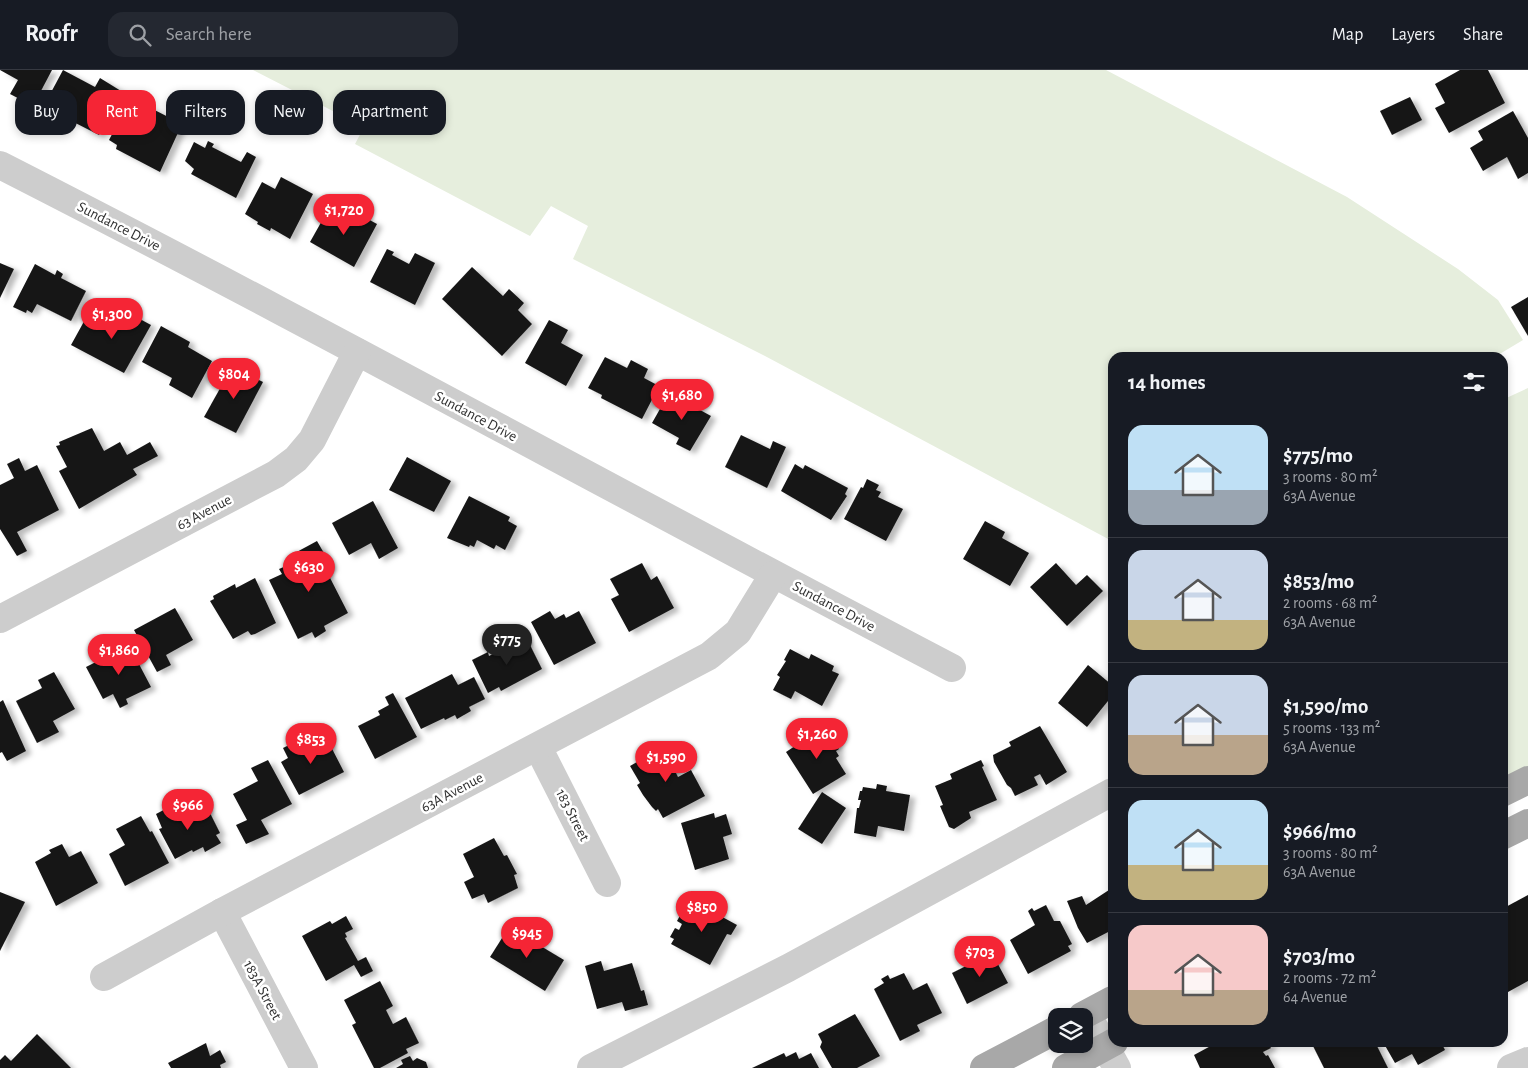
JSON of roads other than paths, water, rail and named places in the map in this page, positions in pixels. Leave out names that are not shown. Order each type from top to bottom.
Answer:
[{"type":"main road","points":[[1508,791],[1528,780]]},
{"type":"main road","points":[[1508,833],[1528,823]]},
{"type":"main road","points":[[1093,1010],[1108,1002]]},
{"type":"main road","points":[[984,1068],[1048,1034]]},
{"type":"main road","points":[[1066,1068],[1112,1053]]},
{"type":"street","name":"Sundance Drive","points":[[0,165],[140,236],[773,575],[952,668]]},
{"type":"street","name":"63 Avenue","points":[[0,619],[276,474],[296,459],[312,440],[357,352]]},
{"type":"street","name":"63A Avenue","points":[[104,977],[222,912],[709,656],[738,632],[773,575]]},
{"type":"street","name":"183 Street","points":[[538,747],[608,883]]},
{"type":"street","points":[[591,1068],[788,968],[1108,794]]},
{"type":"street","name":"183A Street","points":[[222,912],[304,1068]]},
{"type":"street","points":[[1093,1027],[1112,1053]]},
{"type":"street","points":[[1511,1068],[1528,1061]]}]
